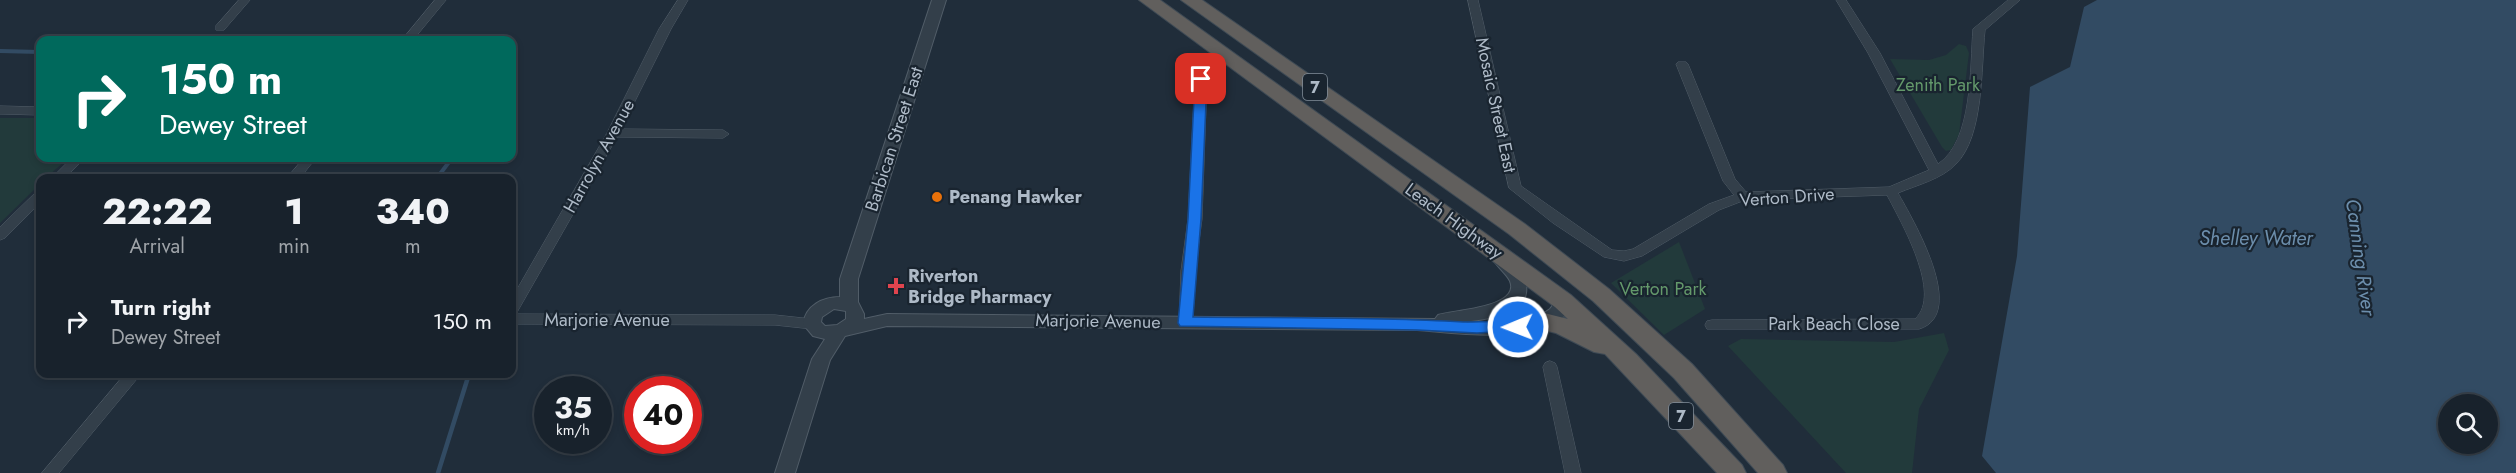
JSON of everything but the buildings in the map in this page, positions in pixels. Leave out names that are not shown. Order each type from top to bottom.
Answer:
[{"type":"highway","name":"Leach Highway","points":[[1150,0],[1563,301],[1628,360],[1733,473]]},
{"type":"highway","name":"Leach Highway","points":[[1190,0],[1554,257],[1601,295],[1683,371],[1774,473]]},
{"type":"highway","points":[[1554,257],[1569,285],[1563,301]]},
{"type":"highway","points":[[1540,321],[1562,326],[1628,360]]},
{"type":"street","points":[[220,28],[245,0]]},
{"type":"street","points":[[410,36],[441,0]]},
{"type":"street","name":"Harrolyn Avenue","points":[[516,303],[613,133],[665,29],[683,0]]},
{"type":"street","name":"Barbican Street East","points":[[819,318],[849,279],[939,0]]},
{"type":"street","name":"Mosaic Street East","points":[[1473,0],[1515,188],[1609,254],[1624,256]]},
{"type":"street","points":[[1841,0],[1874,53],[1936,172]]},
{"type":"street","points":[[1891,191],[1936,172],[1952,161],[1966,138],[1973,98],[1979,29],[2015,0]]},
{"type":"street","points":[[1682,64],[1729,181],[1743,196]]},
{"type":"street","points":[[1186,323],[1195,219],[1201,79]]},
{"type":"street","points":[[0,110],[36,111]]},
{"type":"street","points":[[613,133],[723,134]]},
{"type":"street","points":[[62,174],[76,162]]},
{"type":"street","points":[[296,174],[307,162]]},
{"type":"street","name":"Verton Drive","points":[[1624,256],[1637,253],[1714,207],[1743,196],[1891,191]]},
{"type":"street","name":"Park Beach Close","points":[[1712,326],[1919,324],[1929,313],[1931,298],[1926,264],[1912,230],[1891,191]]},
{"type":"street","points":[[0,235],[36,200]]},
{"type":"street","name":"Marjorie Avenue","points":[[1417,324],[1490,311],[1514,300],[1519,292],[1519,283],[1494,249]]},
{"type":"street","name":"Barbican Street East","points":[[849,279],[852,308]]},
{"type":"street","name":"Marjorie Avenue","points":[[516,320],[819,318],[840,331],[887,320],[1417,324],[1477,328],[1518,327],[1540,321],[1558,312],[1563,301]]},
{"type":"street","name":"Marjorie Avenue","points":[[819,318],[839,302],[887,320]]},
{"type":"street","points":[[785,473],[821,359],[840,331],[852,324],[852,308]]},
{"type":"street","points":[[819,318],[821,359]]},
{"type":"street","points":[[1550,367],[1573,473]]},
{"type":"street","points":[[50,473],[130,378]]},
{"type":"green space","name":"Zenith Park","points":[[1959,44],[1966,46],[1969,53],[1959,134],[1951,150],[1946,151],[1890,59],[1929,60],[1946,55]]},
{"type":"green space","points":[[0,118],[36,118],[36,162],[64,162],[50,174],[36,174],[36,188],[0,223]]},
{"type":"green space","name":"Verton Park","points":[[1679,242],[1705,309],[1664,335],[1611,283]]},
{"type":"green space","points":[[1944,333],[1949,350],[1919,409],[1912,473],[1846,473],[1728,346],[1741,339],[1894,342]]},
{"type":"water","name":"Shelley Water","points":[[2097,0],[2516,0],[2516,473],[1996,473],[1982,456],[2017,256],[2030,87],[2070,67],[2084,7]]},
{"type":"waterway","points":[[0,51],[36,52]]},
{"type":"waterway","points":[[440,174],[449,162]]},
{"type":"waterway","points":[[438,473],[468,378]]},
{"type":"place","name":"Penang Hawker","points":[[937,197]]},
{"type":"place","name":"Riverton Bridge Pharmacy","points":[[896,286]]},
{"type":"route","points":[[1201,79],[1195,219],[1188,271],[1186,323],[1518,327]]},
{"type":"water label","name":"Canning River","points":[[2361,257]]}]
